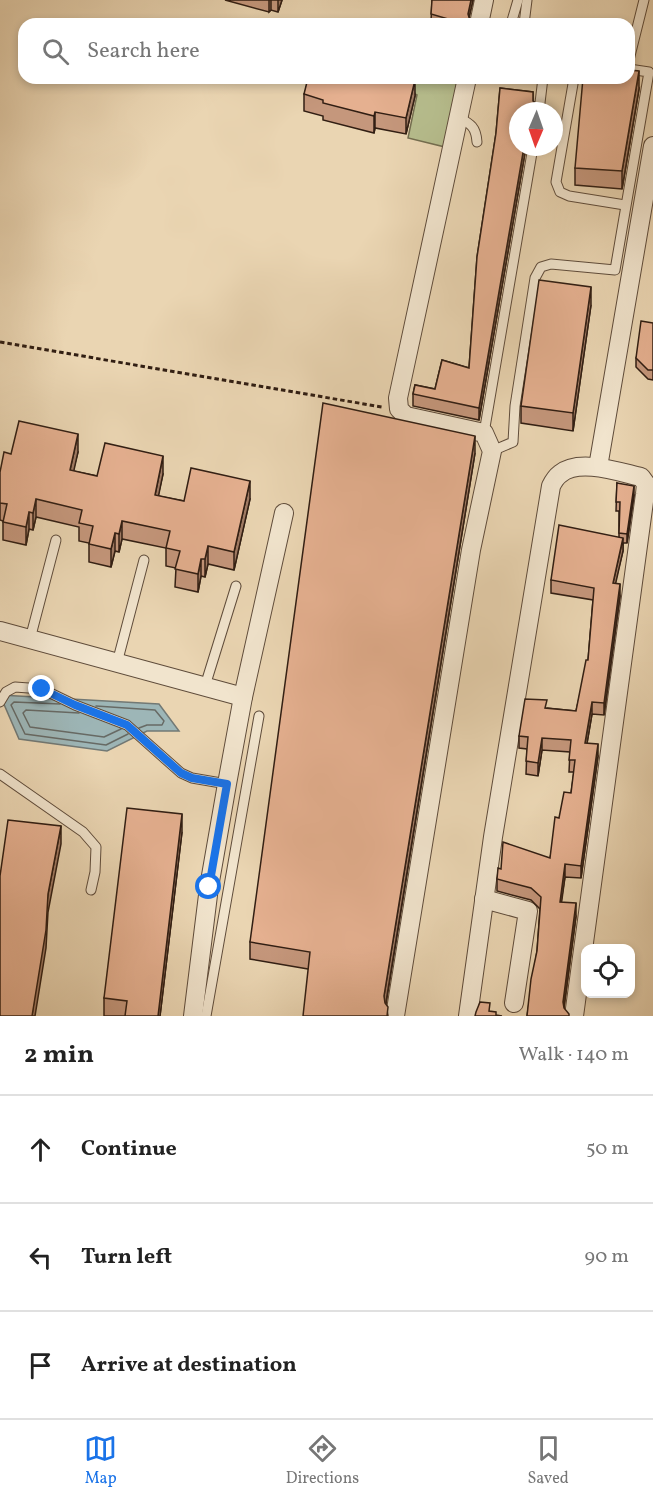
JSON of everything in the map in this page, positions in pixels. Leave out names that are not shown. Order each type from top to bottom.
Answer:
[{"type":"street","points":[[480,18],[484,0]]},
{"type":"street","points":[[395,1016],[471,550],[492,451],[484,433],[406,416],[399,409],[398,398],[466,84]]},
{"type":"street","points":[[598,467],[653,146]]},
{"type":"street","points":[[468,1016],[492,837],[551,486],[560,474],[572,468],[598,467],[641,477],[646,484],[574,1016]]},
{"type":"street","points":[[194,1016],[209,887],[227,784],[243,697],[284,513]]},
{"type":"street","points":[[0,631],[243,697]]},
{"type":"street","points":[[484,899],[528,910],[514,1003]]},
{"type":"lane","points":[[513,18],[518,0]]},
{"type":"lane","points":[[525,18],[527,0]]},
{"type":"lane","points":[[635,36],[644,0]]},
{"type":"lane","points":[[492,451],[513,442],[514,406],[535,278],[541,267],[551,264],[615,270],[649,72],[635,70]]},
{"type":"lane","points":[[540,102],[542,84]]},
{"type":"lane","points":[[573,84],[556,183],[560,192],[569,196],[625,205]]},
{"type":"lane","points":[[458,117],[471,124],[476,131],[477,142]]},
{"type":"lane","points":[[484,433],[531,156]]},
{"type":"lane","points":[[30,639],[56,540]]},
{"type":"lane","points":[[117,663],[144,560]]},
{"type":"lane","points":[[205,686],[236,586]]},
{"type":"lane","points":[[0,702],[6,692],[15,687],[42,689],[75,705],[127,725],[181,773],[192,778],[227,784]]},
{"type":"lane","points":[[206,1016],[259,716]]},
{"type":"lane","points":[[0,774],[84,832],[96,847],[96,872],[91,890]]},
{"type":"path","points":[[0,342],[399,409]]},
{"type":"green space","points":[[414,84],[459,84],[445,147],[408,138],[417,95],[413,93]]},
{"type":"water","points":[[0,695],[159,704],[179,731],[147,731],[107,751],[19,739]]},
{"type":"building","points":[[432,0],[471,0],[469,18],[445,18],[431,14]]},
{"type":"building","points":[[635,71],[639,71],[622,171],[575,168],[582,84],[635,84]]},
{"type":"building","points":[[306,84],[414,84],[406,118],[375,112],[374,116],[323,103],[323,100],[304,94]]},
{"type":"building","points":[[500,88],[533,92],[534,102],[509,102],[509,156],[522,156],[479,408],[413,394],[415,385],[435,389],[442,360],[469,368],[477,257],[496,133]]},
{"type":"building","points":[[539,280],[591,287],[573,413],[521,406]]},
{"type":"building","points":[[641,321],[653,323],[653,370],[648,370],[636,358]]},
{"type":"building","points":[[323,403],[475,436],[384,996],[388,1007],[387,1016],[303,1016],[310,952],[250,942]]},
{"type":"building","points":[[19,421],[78,434],[70,470],[97,476],[105,443],[163,456],[155,495],[184,501],[191,468],[250,481],[234,552],[208,546],[205,559],[201,559],[198,574],[175,569],[180,551],[166,548],[170,531],[122,521],[119,534],[115,533],[111,549],[89,544],[93,526],[79,523],[82,510],[36,499],[33,513],[29,512],[26,527],[3,522],[7,504],[0,503],[0,472],[4,452],[11,454]]},
{"type":"building","points":[[617,483],[634,486],[627,534],[619,533],[620,502],[616,502]]},
{"type":"building","points":[[559,525],[623,538],[613,583],[620,584],[604,703],[592,702],[585,743],[598,744],[581,866],[565,864],[560,902],[576,903],[563,1002],[569,1016],[527,1016],[537,951],[541,897],[531,888],[497,879],[498,868],[501,869],[503,842],[550,858],[555,817],[559,818],[564,792],[571,793],[575,760],[569,760],[571,740],[542,738],[538,763],[526,761],[528,737],[519,736],[525,699],[547,700],[545,708],[576,711],[586,660],[588,660],[594,588],[551,580]]},
{"type":"building","points":[[127,808],[182,814],[158,1016],[125,1016],[127,1001],[104,998]]},
{"type":"building","points":[[8,820],[61,826],[48,894],[46,930],[32,1016],[0,1016],[0,876]]},
{"type":"building","points":[[480,1002],[490,1003],[489,1011],[502,1016],[475,1016]]},
{"type":"route","points":[[42,689],[75,705],[127,725],[181,773],[192,778],[227,784],[209,887]]}]
